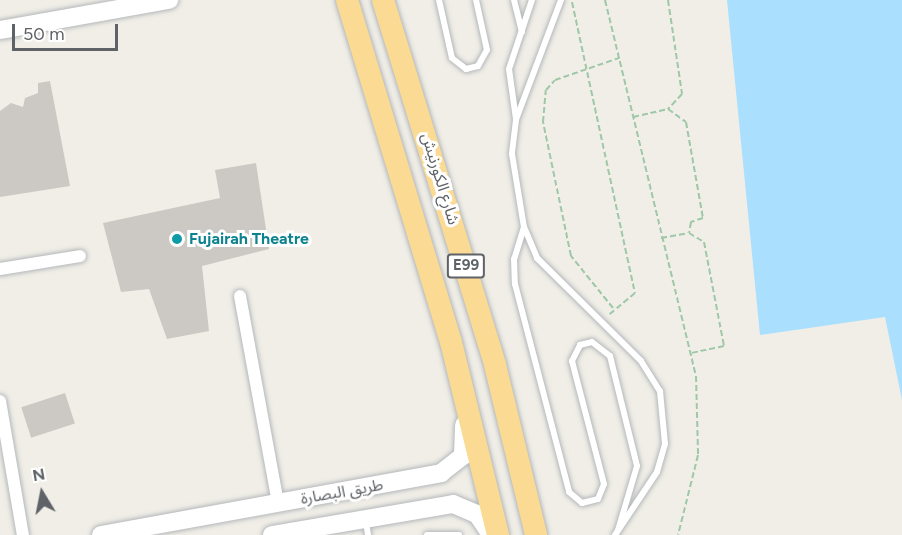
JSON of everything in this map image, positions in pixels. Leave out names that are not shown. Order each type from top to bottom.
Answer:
[{"type":"highway","name":"E99","points":[[346,0],[451,342],[498,535]]},
{"type":"highway","name":"شارع الكورنيش","points":[[383,0],[495,365],[536,535]]},
{"type":"street","points":[[0,30],[169,0]]},
{"type":"street","points":[[0,269],[80,256]]},
{"type":"street","points":[[240,296],[279,503]]},
{"type":"street","name":"طريق البصارة","points":[[101,535],[441,473],[463,456],[466,433],[451,342]]},
{"type":"street","points":[[0,401],[23,535]]},
{"type":"street","points":[[367,527],[389,501],[383,484]]},
{"type":"street","name":"طريق البصارة","points":[[272,535],[367,527],[453,504],[477,514],[490,535]]},
{"type":"street","points":[[170,535],[215,514]]},
{"type":"lane","points":[[439,0],[452,58],[466,69],[478,66],[487,50],[476,0]]},
{"type":"lane","points":[[514,0],[522,33]]},
{"type":"lane","points":[[516,120],[508,83],[532,0]]},
{"type":"lane","points":[[561,0],[516,120],[512,154],[524,227],[537,258],[556,282],[604,322],[641,361],[660,391],[666,417],[657,472],[616,532]]},
{"type":"lane","points":[[524,227],[514,260],[515,284],[569,492],[582,503],[598,499],[604,484],[572,361],[580,345],[592,342],[610,356],[637,459],[616,532]]},
{"type":"lane","points":[[427,535],[459,535]]},
{"type":"path","points":[[570,0],[635,293],[614,309],[604,322]]},
{"type":"path","points":[[605,0],[661,238],[692,353],[698,455],[678,535]]},
{"type":"path","points":[[633,117],[668,109],[682,94],[668,0]]},
{"type":"path","points":[[614,309],[571,256],[543,122],[546,90],[555,80],[619,58]]},
{"type":"path","points":[[668,109],[686,122],[703,218],[692,222],[689,233]]},
{"type":"path","points":[[661,238],[689,233],[704,242],[724,346],[692,353]]},
{"type":"water","points":[[727,0],[902,0],[902,400],[885,317],[760,335]]},
{"type":"building","points":[[50,81],[70,186],[0,197],[0,111],[11,103],[23,107],[25,98],[38,93],[38,83]]},
{"type":"building","points":[[256,163],[269,249],[202,266],[209,331],[167,339],[149,289],[121,292],[103,223],[220,198],[215,170]]},
{"type":"building","points":[[65,393],[75,423],[31,438],[21,407]]},
{"type":"place","name":"Fujairah Theatre","points":[[177,239]]}]
